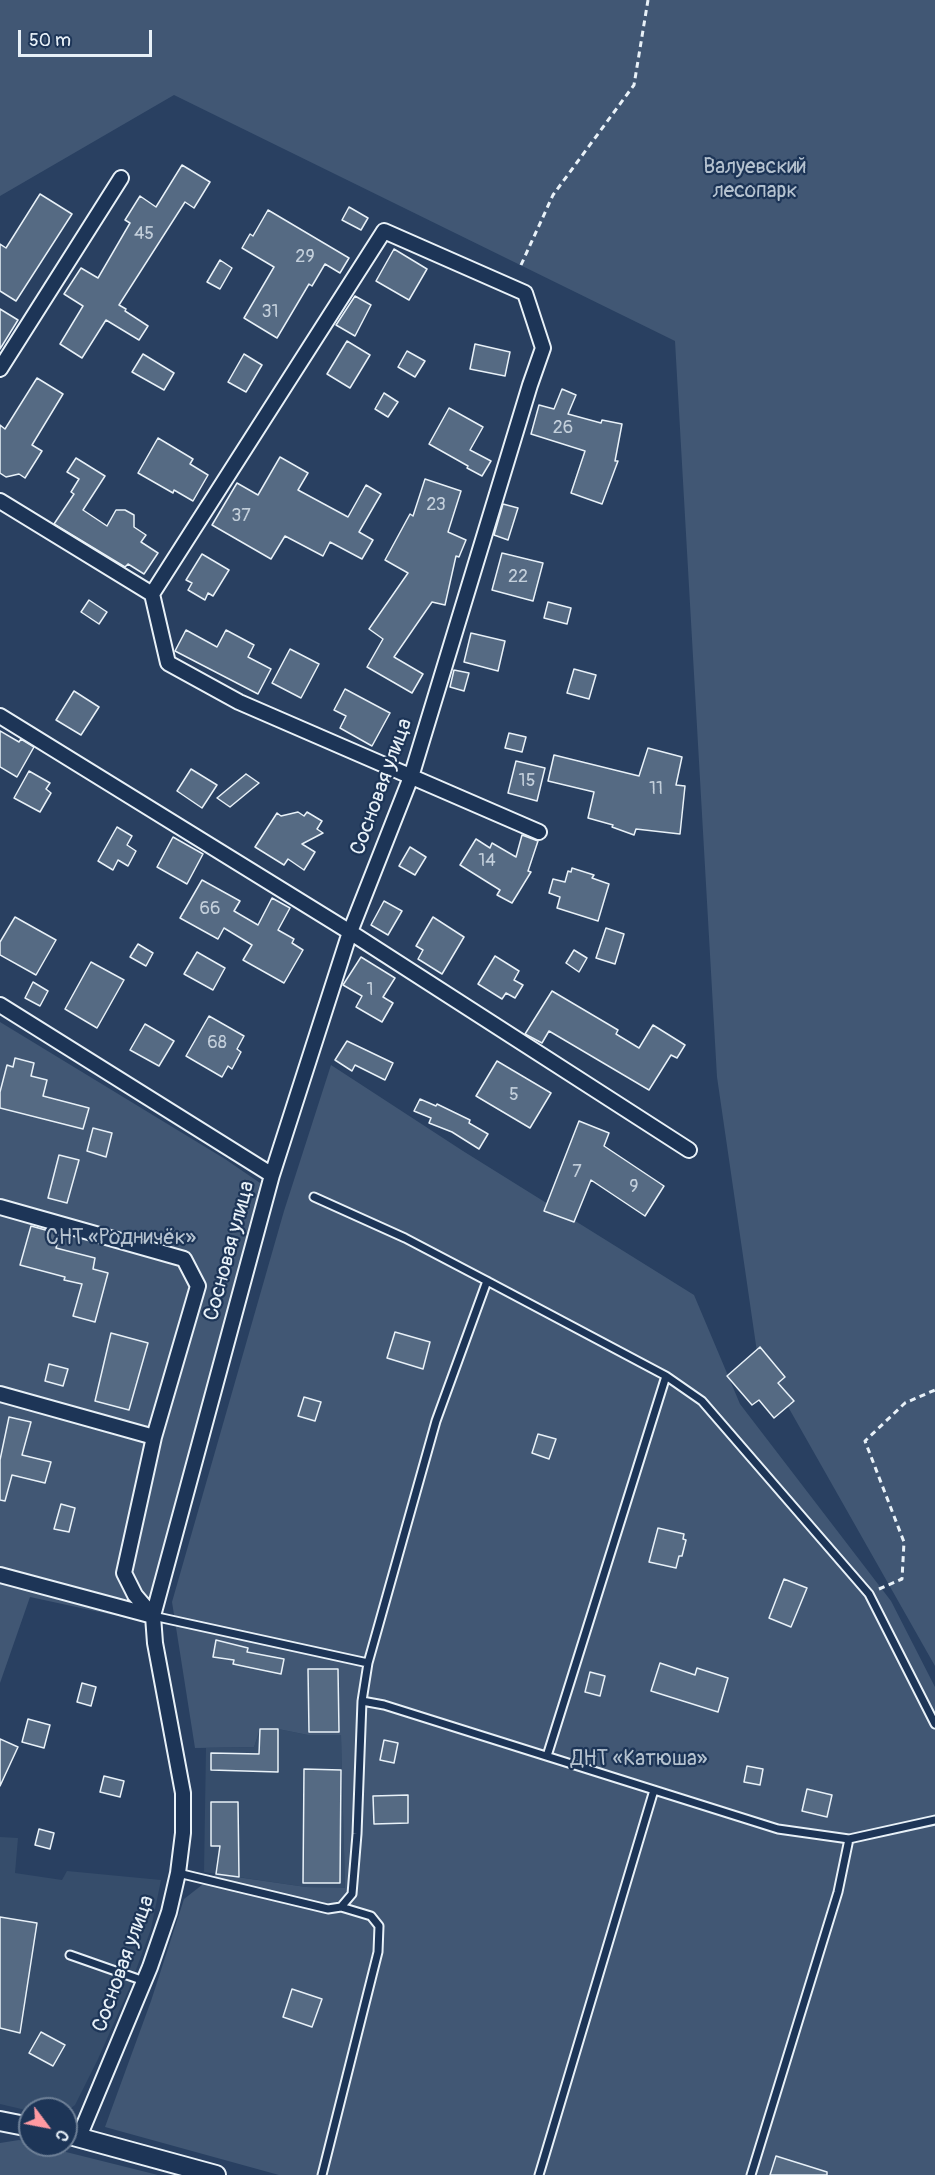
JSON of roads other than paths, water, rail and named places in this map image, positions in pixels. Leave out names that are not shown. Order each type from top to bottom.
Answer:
[{"type":"street","points":[[0,369],[121,178]]},
{"type":"street","name":"Сосновая улица","points":[[78,2125],[144,1981],[159,1943],[178,1873],[183,1833],[183,1793],[154,1643],[153,1616],[272,1175],[350,932],[411,777],[543,348],[525,293],[384,231],[152,594]]},
{"type":"street","points":[[0,501],[152,594],[168,663],[239,702],[539,832]]},
{"type":"street","points":[[0,716],[350,932],[689,1150]]},
{"type":"street","points":[[0,1005],[272,1175]]},
{"type":"street","points":[[0,1207],[184,1259],[198,1286],[154,1437],[124,1573],[135,1595],[153,1616]]},
{"type":"street","points":[[0,1395],[154,1437]]},
{"type":"street","points":[[0,1575],[153,1616]]},
{"type":"street","points":[[0,2121],[18,2125]]},
{"type":"street","points":[[78,2137],[216,2175]]},
{"type":"lane","points":[[314,1197],[405,1238],[487,1281],[666,1376],[702,1401],[869,1594],[935,1724]]},
{"type":"lane","points":[[341,1907],[352,1894],[357,1834],[362,1701],[368,1663],[436,1421],[487,1281]]},
{"type":"lane","points":[[547,1756],[666,1376]]},
{"type":"lane","points":[[153,1616],[368,1663]]},
{"type":"lane","points":[[362,1701],[384,1705],[778,1829],[849,1839],[935,1820]]},
{"type":"lane","points":[[539,2175],[654,1790]]},
{"type":"lane","points":[[751,2175],[838,1892],[849,1839]]},
{"type":"lane","points":[[178,1873],[328,1909],[341,1907],[371,1916],[379,1926],[378,1952],[322,2175]]},
{"type":"lane","points":[[70,1955],[144,1981]]},
{"type":"park label","name":"Валуевский лесопарк","points":[[755,180]]},
{"type":"park label","name":"СНТ «Родничёк»","points":[[121,1239]]},
{"type":"park label","name":"ДНТ «Катюша»","points":[[639,1760]]}]
